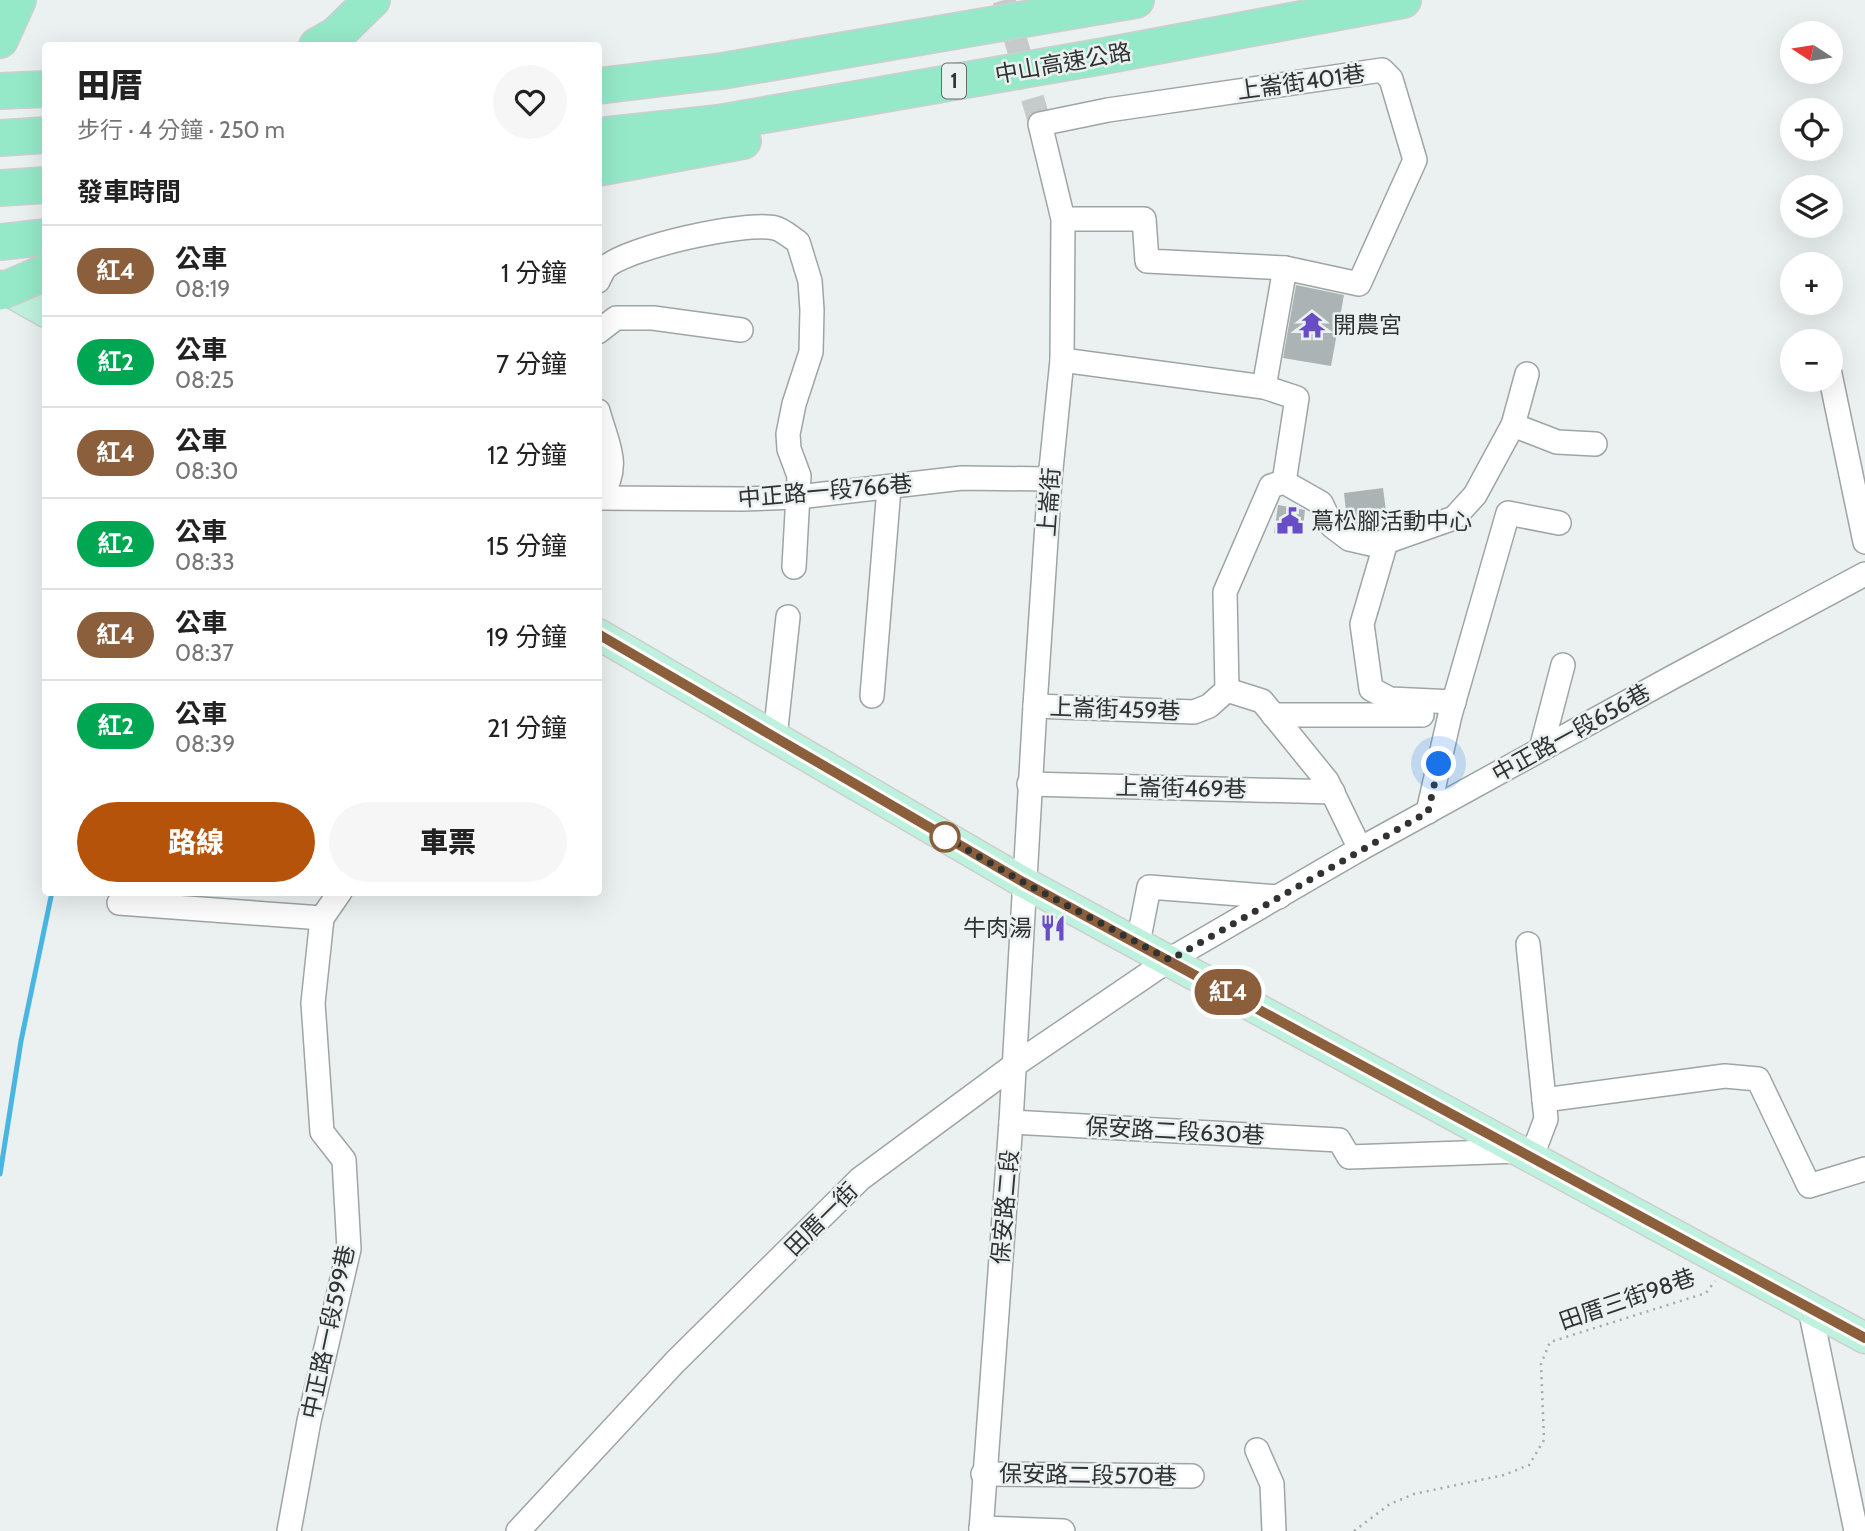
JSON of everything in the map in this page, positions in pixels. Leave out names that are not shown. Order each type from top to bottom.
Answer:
[{"type":"highway","points":[[0,40],[18,0]]},
{"type":"highway","points":[[324,42],[336,35],[372,0]]},
{"type":"highway","name":"1","points":[[602,86],[722,71],[1136,0]]},
{"type":"highway","name":"中山高速公路","points":[[602,136],[718,122],[1104,56],[1402,0]]},
{"type":"highway","points":[[602,166],[1068,78],[1104,56]]},
{"type":"highway","points":[[0,91],[42,89]]},
{"type":"highway","points":[[0,138],[42,135]]},
{"type":"highway","points":[[0,188],[42,185]]},
{"type":"highway","points":[[2,241],[42,237]]},
{"type":"highway","points":[[0,292],[42,274]]},
{"type":"main road","points":[[0,286],[42,310]]},
{"type":"main road","points":[[602,636],[1023,882],[1865,1338]]},
{"type":"street","name":"上崙街401巷","points":[[1040,124],[1108,110],[1382,71],[1391,79],[1415,160],[1359,284],[1285,268],[1147,261],[1144,219],[1063,219]]},
{"type":"street","name":"上崙街","points":[[1023,882],[1050,479],[1062,360],[1063,219],[1040,124]]},
{"type":"street","points":[[602,273],[605,267],[652,246],[723,229],[776,228],[798,243],[810,281],[812,310],[811,352],[794,404],[788,434],[789,449],[799,476],[794,567]]},
{"type":"street","points":[[1264,387],[1285,268]]},
{"type":"street","points":[[602,329],[616,318],[653,317],[741,330]]},
{"type":"street","points":[[1062,360],[1264,387],[1297,398],[1284,481]]},
{"type":"street","points":[[1284,481],[1321,503],[1332,526],[1349,539],[1371,544],[1387,542],[1454,518],[1475,495],[1513,425],[1527,374]]},
{"type":"street","points":[[1834,392],[1865,542]]},
{"type":"street","points":[[602,422],[612,464],[609,484],[602,494]]},
{"type":"street","points":[[1513,425],[1557,442],[1595,444]]},
{"type":"street","name":"中正路一段766巷","points":[[602,498],[798,497],[962,478],[1050,479]]},
{"type":"street","points":[[1284,481],[1271,486],[1225,592],[1227,691],[1262,701],[1327,781],[1360,849]]},
{"type":"street","points":[[872,696],[889,488]]},
{"type":"street","points":[[1428,812],[1452,708],[1508,513],[1559,523]]},
{"type":"street","points":[[1387,542],[1362,624],[1371,689],[1390,699],[1452,708]]},
{"type":"street","name":"中正路一段656巷","points":[[1170,960],[1360,849],[1865,574]]},
{"type":"street","points":[[775,737],[788,617]]},
{"type":"street","points":[[1541,749],[1563,665]]},
{"type":"street","name":"上崙街459巷","points":[[1035,706],[1194,712],[1209,706],[1227,691]]},
{"type":"street","points":[[1273,715],[1452,708]]},
{"type":"street","name":"上崙街469巷","points":[[1029,784],[1333,792]]},
{"type":"street","name":"保安路二段","points":[[981,1530],[983,1474],[1011,1122],[1023,882]]},
{"type":"street","points":[[1138,943],[1149,887],[1279,897]]},
{"type":"street","name":"中正路一段599巷","points":[[289,1531],[309,1421],[349,1249],[344,1160],[322,1132],[313,1003],[322,918],[337,896]]},
{"type":"street","points":[[119,903],[322,918]]},
{"type":"street","points":[[1525,1154],[1546,1119],[1528,944]]},
{"type":"street","name":"田厝一街","points":[[518,1531],[675,1362],[860,1179],[1013,1066],[1170,960]]},
{"type":"street","points":[[1544,1101],[1725,1076],[1758,1079],[1809,1186],[1865,1170]]},
{"type":"street","name":"保安路二段630巷","points":[[1011,1122],[1339,1140],[1349,1157],[1525,1154]]},
{"type":"street","points":[[1810,1310],[1856,1531]]},
{"type":"street","points":[[1257,1450],[1272,1484],[1274,1531]]},
{"type":"street","name":"保安路二段570巷","points":[[983,1474],[1192,1476]]},
{"type":"street","points":[[981,1530],[1063,1531]]},
{"type":"path","name":"田厝三街98巷","points":[[1354,1531],[1391,1504],[1414,1494],[1504,1475],[1529,1465],[1544,1440],[1541,1364],[1550,1342],[1706,1293],[1727,1265]]},
{"type":"building","name":"開農宮","points":[[1296,285],[1344,295],[1331,366],[1283,358]]},
{"type":"building","points":[[1383,488],[1387,519],[1353,524],[1347,520],[1344,493]]},
{"type":"building","name":"蔦松腳活動中心","points":[[1278,505],[1305,510],[1302,536],[1274,533]]},
{"type":"waterway","points":[[0,1174],[21,1041],[51,896]]},
{"type":"tunnel","points":[[1004,0],[1040,124]]},
{"type":"bus line","name":"紅4","points":[[602,636],[1023,882],[1865,1338]]},
{"type":"place","name":"開農宮","points":[[1312,325]]},
{"type":"place","name":"蔦松腳活動中心","points":[[1290,521]]},
{"type":"place","name":"牛肉湯","points":[[1053,928]]},
{"type":"route","points":[[945,837],[935,831],[1023,882],[1170,960],[1428,812],[1439,764]]}]
